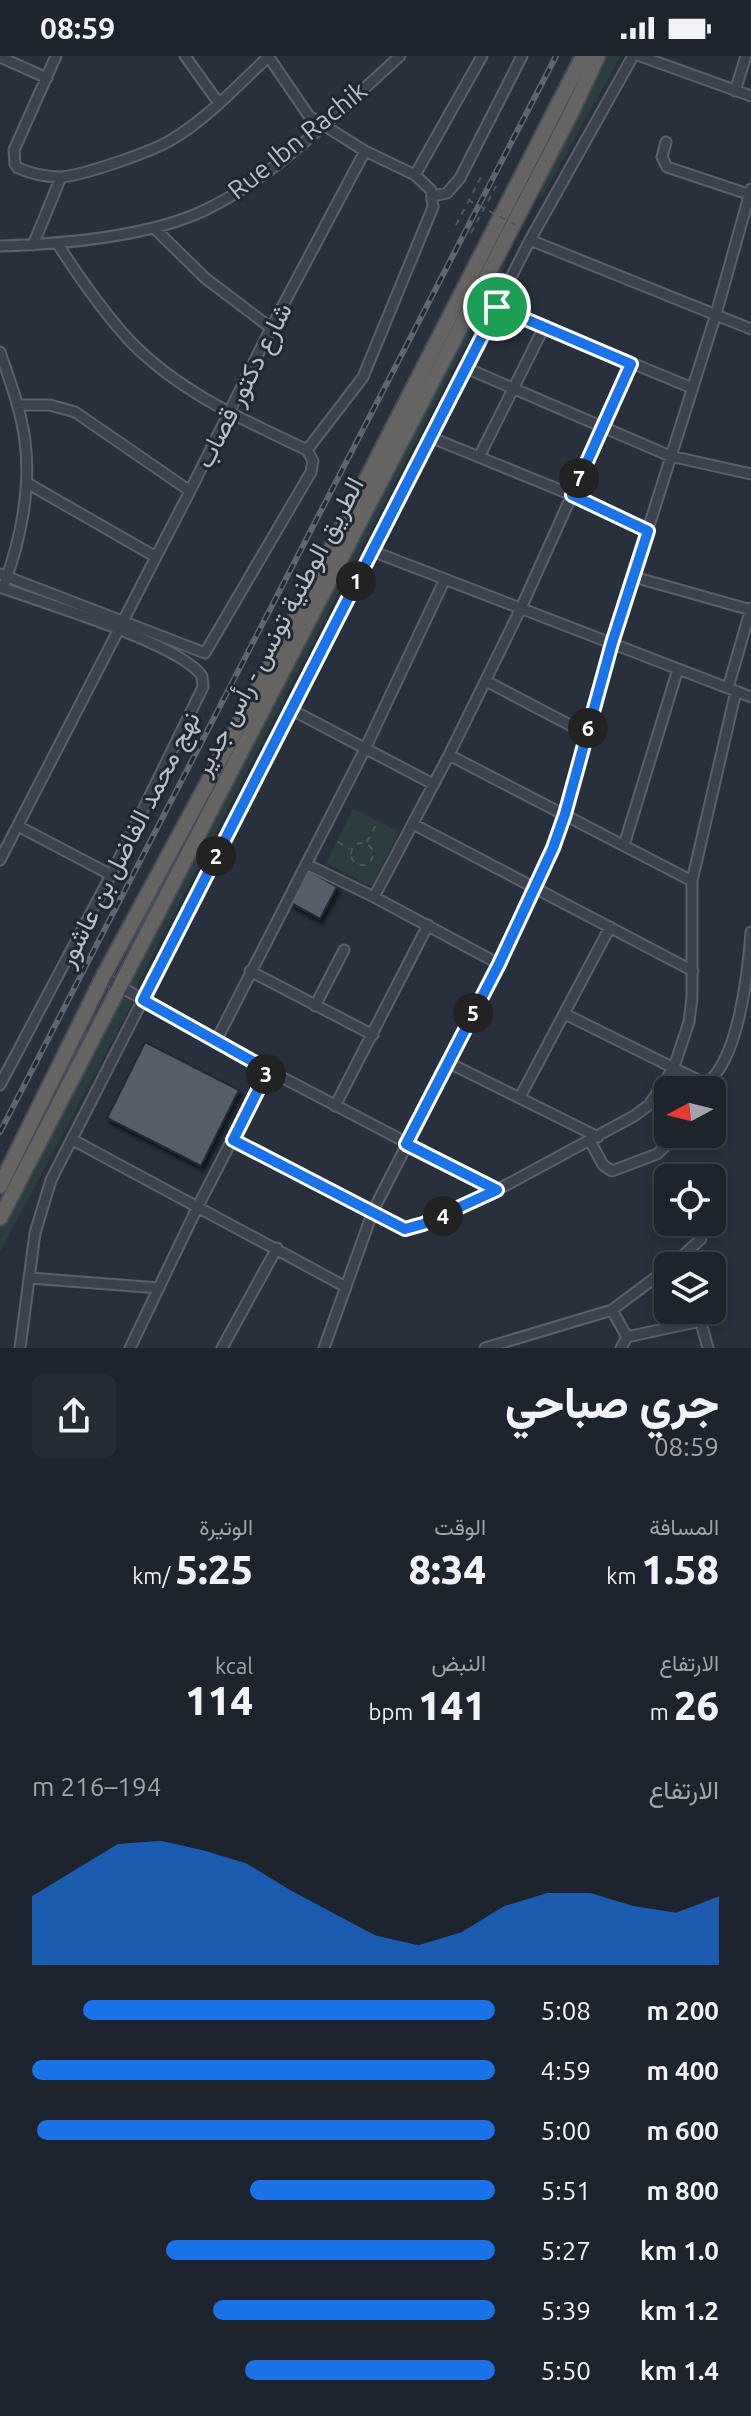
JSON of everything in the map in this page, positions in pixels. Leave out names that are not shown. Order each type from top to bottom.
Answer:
[{"type":"highway","name":"الطريق الوطنية تونس - رأس جدير","points":[[0,1186],[103,977],[278,652],[583,56]]},
{"type":"highway","name":"الطريق الوطنية تونس - رأس جدير","points":[[0,1218],[598,56]]},
{"type":"street","points":[[56,56],[14,150],[15,164],[27,172],[61,177],[140,154],[171,140],[268,56],[309,116],[365,151],[415,175],[429,186],[433,207],[363,377],[307,450]]},
{"type":"street","points":[[185,56],[218,102]]},
{"type":"street","name":"Rue Ibn Rachik","points":[[0,246],[57,243],[154,228],[185,219],[224,199],[283,157],[400,56]]},
{"type":"street","points":[[415,175],[482,56]]},
{"type":"street","points":[[433,196],[447,193],[460,178],[522,56]]},
{"type":"street","points":[[20,1348],[35,1233],[44,1197],[530,240],[633,56]]},
{"type":"street","points":[[640,56],[751,96]]},
{"type":"street","points":[[735,91],[746,56]]},
{"type":"street","points":[[0,57],[47,78]]},
{"type":"street","points":[[324,1348],[373,1211],[536,888],[565,814],[612,643],[716,314],[750,193],[667,167],[662,157],[666,142]]},
{"type":"street","name":"شارع دكتور قصاب","points":[[0,860],[271,328],[365,151]]},
{"type":"street","points":[[33,245],[61,177]]},
{"type":"street","points":[[154,228],[205,278],[271,328]]},
{"type":"street","points":[[530,240],[751,329]]},
{"type":"street","points":[[0,352],[25,443],[27,483],[20,529],[1,589],[205,653],[306,483],[313,467],[307,450],[229,413],[174,379],[130,341],[86,287],[57,243]]},
{"type":"street","points":[[497,307],[692,388]]},
{"type":"street","points":[[479,457],[544,327]]},
{"type":"street","points":[[374,897],[486,681],[631,364]]},
{"type":"street","points":[[466,368],[670,456],[751,474]]},
{"type":"street","points":[[17,405],[50,405],[75,412],[190,491]]},
{"type":"street","points":[[430,437],[572,495],[648,531]]},
{"type":"street","points":[[27,483],[156,557]]},
{"type":"street","points":[[372,551],[751,697]]},
{"type":"street","points":[[4,576],[121,625]]},
{"type":"street","points":[[233,1140],[410,1229],[497,1190],[594,1139],[649,1105],[674,1067],[689,1022],[693,971],[692,881],[751,609],[634,577]]},
{"type":"street","points":[[216,1041],[365,749],[445,579]]},
{"type":"street","name":"نهج محمد الفاضل بن عاشور","points":[[1,1080],[111,875],[203,687],[202,676],[188,660],[121,625]]},
{"type":"street","points":[[624,845],[678,669]]},
{"type":"street","points":[[486,681],[587,734]]},
{"type":"street","points":[[290,709],[433,784]]},
{"type":"street","points":[[449,755],[692,881]]},
{"type":"street","points":[[413,824],[693,971]]},
{"type":"street","points":[[0,834],[16,829],[111,875]]},
{"type":"street","points":[[306,864],[499,964]]},
{"type":"street","points":[[335,1106],[428,925]]},
{"type":"street","points":[[520,1097],[610,927]]},
{"type":"street","points":[[714,1076],[733,1033],[744,986],[751,932]]},
{"type":"street","points":[[315,1006],[344,950]]},
{"type":"street","points":[[250,971],[373,1035]]},
{"type":"street","points":[[103,977],[268,1070],[497,1190]]},
{"type":"street","points":[[565,1014],[688,1076]]},
{"type":"street","points":[[447,1062],[520,1097],[594,1139],[603,1165],[612,1171],[657,1154],[663,1148]]},
{"type":"street","points":[[130,1348],[268,1070]]},
{"type":"street","points":[[73,1140],[346,1287]]},
{"type":"street","points":[[687,1252],[701,1239]]},
{"type":"street","points":[[222,1348],[277,1248]]},
{"type":"street","points":[[30,1278],[159,1288]]},
{"type":"street","points":[[485,1348],[612,1310],[654,1279]]},
{"type":"street","points":[[612,1310],[627,1337]]},
{"type":"street","points":[[621,1348],[627,1337],[696,1322],[704,1328],[708,1348]]},
{"type":"street","points":[[518,1348],[523,1336]]},
{"type":"path","points":[[456,225],[481,177]]},
{"type":"path","points":[[471,233],[495,186]]},
{"type":"path","points":[[468,200],[518,226]]},
{"type":"path","points":[[366,843],[377,823]]},
{"type":"path","points":[[338,842],[351,849]]},
{"type":"path","points":[[359,843],[366,843],[373,852],[372,859],[360,865],[350,856],[351,849],[359,843]]},
{"type":"shaded area","points":[[601,56],[621,56],[542,197],[532,192]]},
{"type":"shaded area","points":[[498,262],[506,266],[139,982],[134,1000],[0,1252],[0,1225]]},
{"type":"shaded area","points":[[353,809],[399,832],[371,887],[326,863]]},
{"type":"building","points":[[309,871],[337,887],[320,919],[291,903]]},
{"type":"building","points":[[145,1042],[239,1090],[201,1166],[107,1118]]},
{"type":"railway","points":[[0,1132],[556,56]]},
{"type":"route","points":[[497,307],[631,364],[572,495],[648,531],[553,848],[499,964],[406,1144],[497,1190],[423,1224],[405,1229],[233,1140],[268,1070],[143,1000],[497,307]]}]
